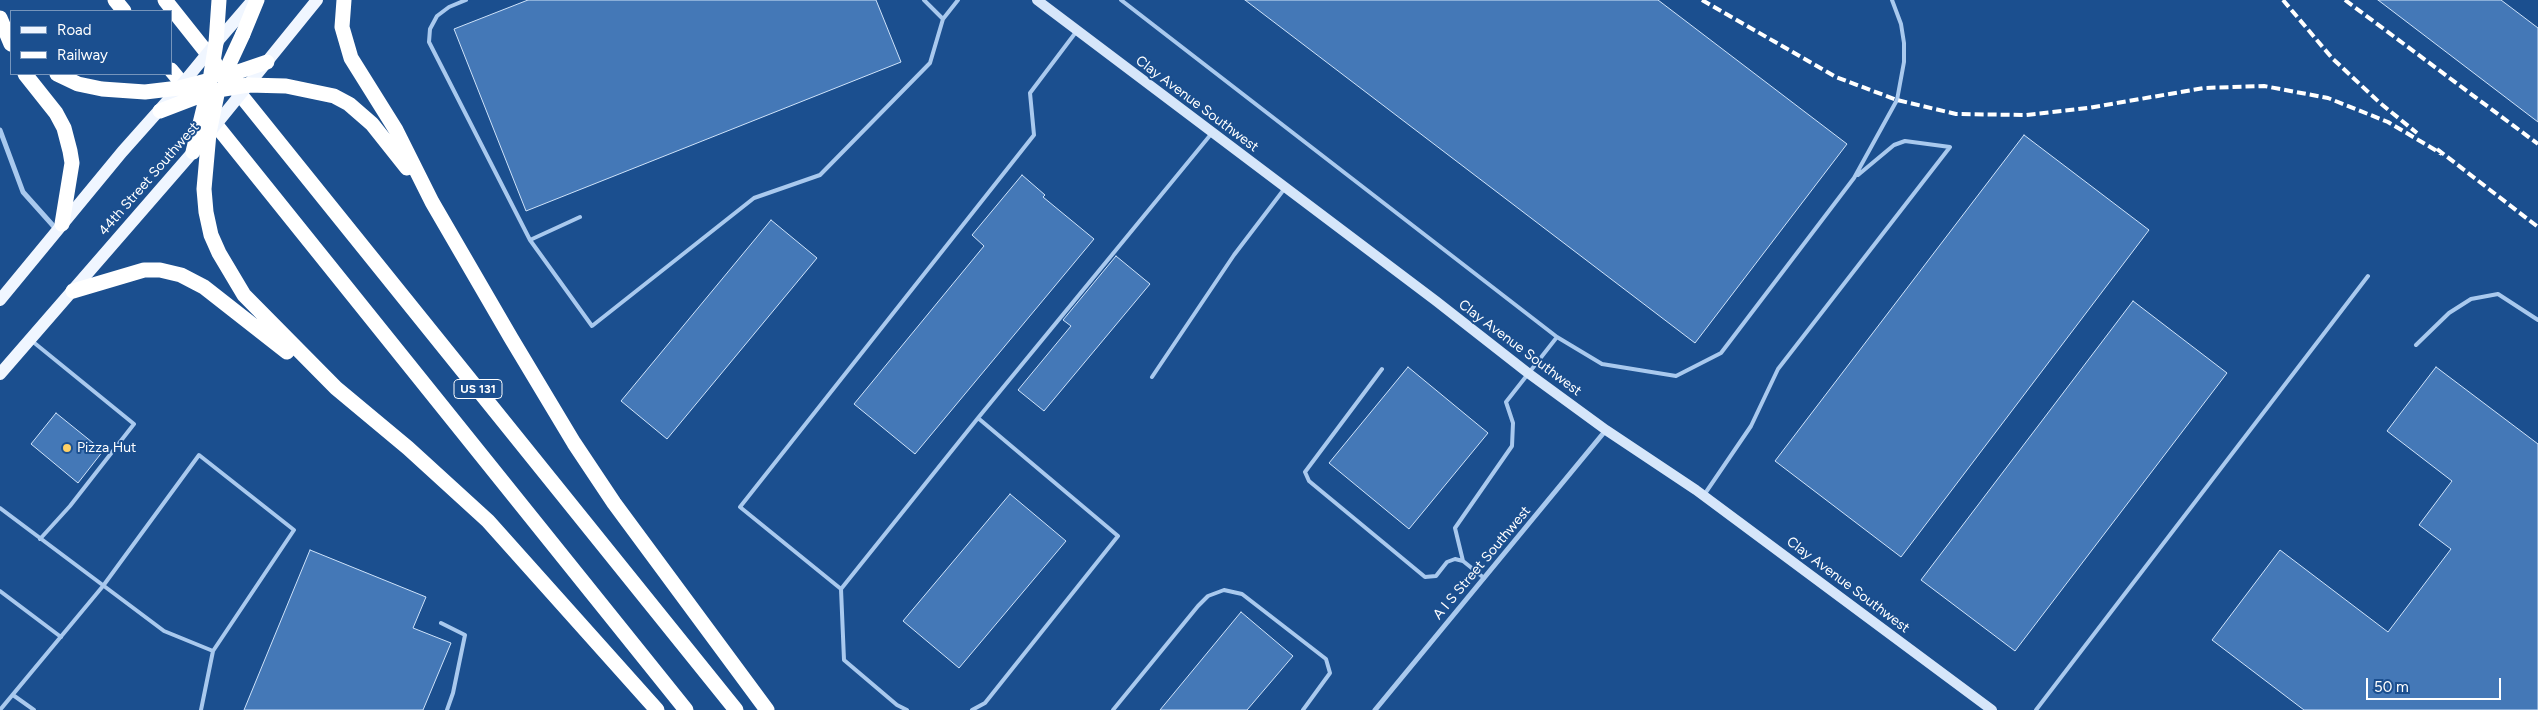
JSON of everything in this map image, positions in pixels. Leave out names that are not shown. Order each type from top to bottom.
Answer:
[{"type":"highway","points":[[115,0],[123,10]]},
{"type":"highway","name":"US 131","points":[[165,0],[736,710]]},
{"type":"highway","points":[[193,152],[215,85],[238,28],[257,0]]},
{"type":"highway","points":[[344,0],[342,27],[351,58],[396,130],[432,202],[511,338],[590,468],[767,710]]},
{"type":"highway","points":[[219,2],[215,85],[206,168],[206,212],[211,235],[236,284],[271,325],[336,388]]},
{"type":"highway","points":[[0,18],[10,38]]},
{"type":"highway","points":[[160,111],[267,62]]},
{"type":"highway","name":"US 131","points":[[172,71],[686,710]]},
{"type":"highway","points":[[26,75],[56,113],[64,128],[70,151],[72,163],[60,227]]},
{"type":"highway","points":[[60,75],[90,87],[144,92],[215,85],[248,85],[286,86],[334,96],[363,115],[381,134],[432,202]]},
{"type":"highway","points":[[73,291],[144,270],[160,270],[181,274],[204,287],[336,388],[408,448],[498,531],[657,710]]},
{"type":"main road","points":[[0,300],[216,43],[238,28],[253,0]]},
{"type":"main road","name":"44th Street Southwest","points":[[0,374],[193,152],[317,0]]},
{"type":"street","name":"Clay Avenue Southwest","points":[[1037,0],[1528,373],[1606,430],[1704,495],[1992,710]]},
{"type":"street","points":[[0,130],[22,192],[60,227]]},
{"type":"street","name":"A I S Street Southwest","points":[[1374,710],[1606,430]]},
{"type":"lane","points":[[466,0],[449,7],[437,16],[430,29],[429,42],[530,240],[592,326],[754,198],[820,175],[930,63],[943,19],[958,0]]},
{"type":"lane","points":[[924,0],[943,19]]},
{"type":"lane","points":[[1121,0],[1557,337],[1602,364],[1676,376],[1721,353],[1854,178],[1897,100],[1902,81],[1904,43],[1901,24],[1892,0]]},
{"type":"lane","points":[[841,589],[740,507],[1034,135],[1030,93],[1077,31]]},
{"type":"lane","points":[[907,710],[897,705],[844,660],[841,589],[978,418],[1212,133]]},
{"type":"lane","points":[[1704,495],[1751,426],[1778,369],[1950,147],[1905,141],[1894,145],[1880,155],[1854,178]]},
{"type":"lane","points":[[1152,377],[1234,255],[1285,188]]},
{"type":"lane","points":[[530,240],[580,218]]},
{"type":"lane","points":[[2036,710],[2368,276]]},
{"type":"lane","points":[[2416,345],[2449,313],[2471,299],[2480,297],[2498,294],[2538,320]]},
{"type":"lane","points":[[1463,561],[1455,528],[1512,446],[1513,423],[1506,402],[1557,337]]},
{"type":"lane","points":[[30,340],[134,424],[70,506],[40,538]]},
{"type":"lane","points":[[1382,370],[1305,472],[1310,481],[1424,577],[1436,576],[1447,562],[1455,559],[1463,561],[1484,578]]},
{"type":"lane","points":[[972,710],[986,703],[1118,536],[978,418]]},
{"type":"lane","points":[[0,710],[103,586],[199,455],[294,530],[213,651],[201,710]]},
{"type":"lane","points":[[0,508],[164,631],[213,651]]},
{"type":"lane","points":[[1113,710],[1198,606],[1208,596],[1224,590],[1242,594],[1326,659],[1330,673],[1303,710]]},
{"type":"lane","points":[[0,591],[61,637]]},
{"type":"lane","points":[[441,623],[465,635],[453,693],[447,710]]},
{"type":"lane","points":[[13,695],[34,710]]},
{"type":"building","points":[[528,0],[876,0],[901,62],[526,211],[454,29]]},
{"type":"building","points":[[1245,0],[1658,0],[1847,144],[1695,343]]},
{"type":"building","points":[[2378,0],[2501,0],[2538,28],[2538,122]]},
{"type":"building","points":[[2024,135],[2149,230],[1901,557],[1775,461]]},
{"type":"building","points":[[1022,175],[1045,195],[1043,197],[1094,239],[915,454],[854,404],[984,246],[972,235]]},
{"type":"building","points":[[771,220],[817,258],[667,439],[621,401]]},
{"type":"building","points":[[1116,256],[1150,284],[1044,411],[1018,390],[1071,326],[1063,320]]},
{"type":"building","points":[[2133,301],[2227,373],[2015,651],[1921,580]]},
{"type":"building","points":[[1408,367],[1488,433],[1409,529],[1329,463]]},
{"type":"building","points":[[2436,367],[2538,444],[2538,710],[2304,710],[2212,640],[2280,550],[2388,632],[2451,549],[2419,525],[2452,481],[2387,431]]},
{"type":"building","name":"Pizza Hut","points":[[56,413],[103,451],[78,483],[31,444]]},
{"type":"building","points":[[1010,494],[1066,541],[959,668],[903,621]]},
{"type":"building","points":[[310,550],[426,597],[413,628],[451,643],[423,710],[244,710]]},
{"type":"building","points":[[1241,612],[1293,656],[1247,710],[1160,710]]},
{"type":"railway","points":[[1702,0],[1836,77],[1897,100],[1956,114],[2026,115],[2088,108],[2204,88],[2264,86],[2328,98],[2388,122],[2442,154]]},
{"type":"railway","points":[[2283,0],[2332,58],[2380,103],[2417,133]]},
{"type":"railway","points":[[2345,0],[2538,144]]},
{"type":"railway","points":[[2437,149],[2538,227]]},
{"type":"place","name":"Pizza Hut","points":[[67,448]]}]
